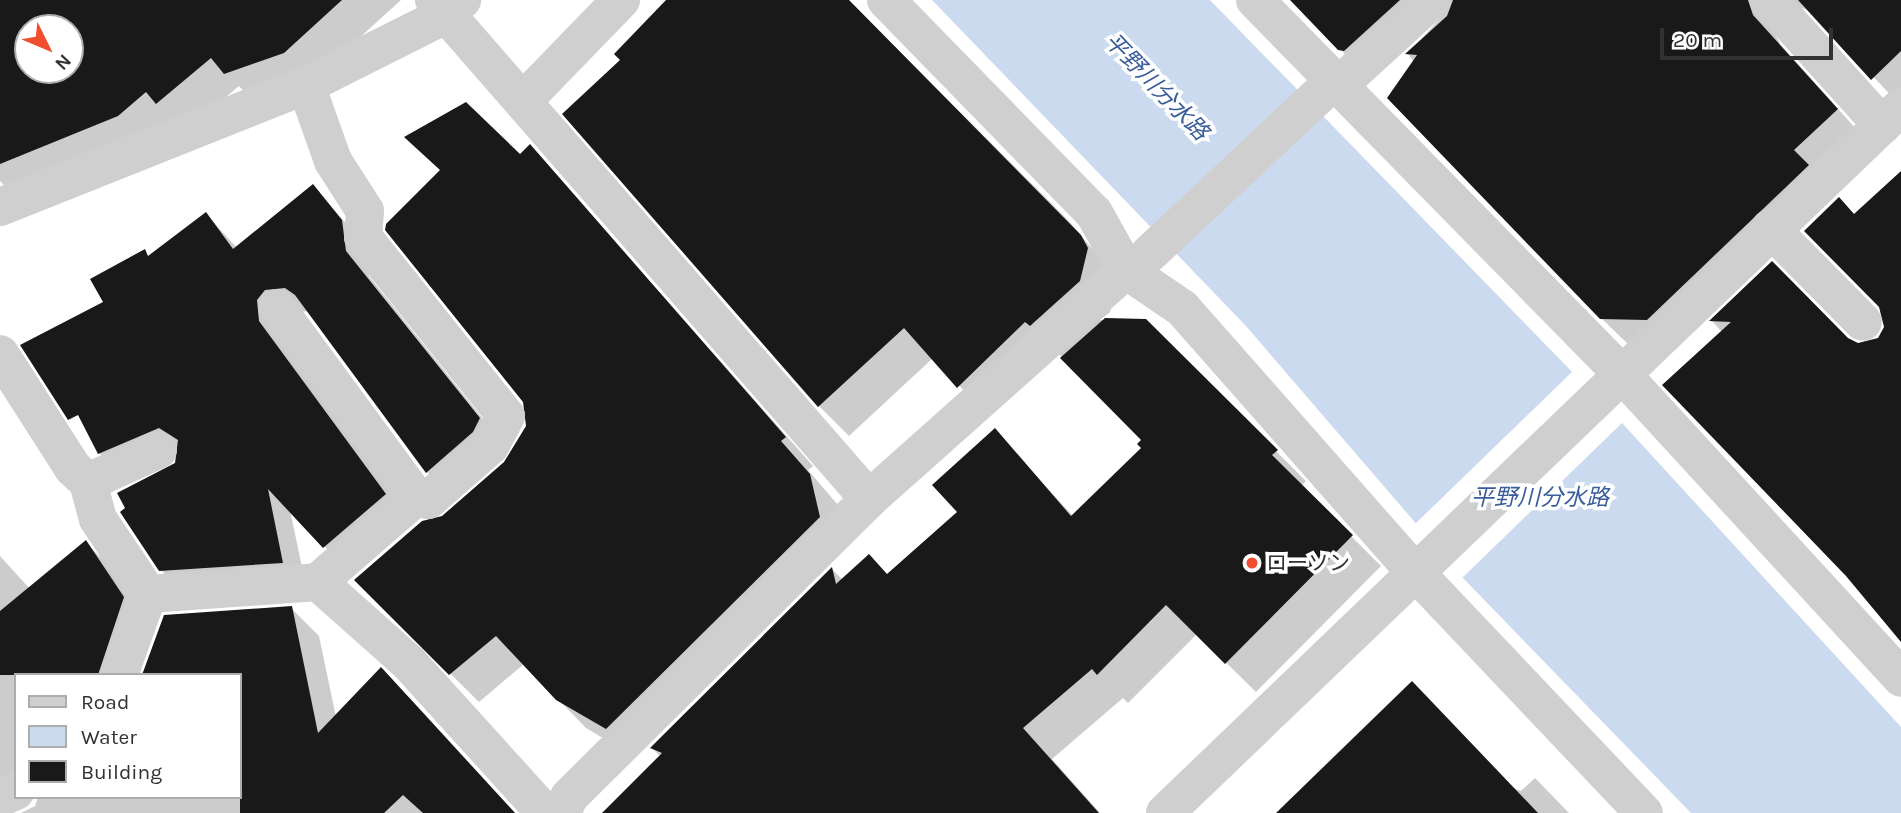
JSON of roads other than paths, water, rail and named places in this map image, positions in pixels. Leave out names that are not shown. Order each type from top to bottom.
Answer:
[{"type":"street","points":[[523,102],[621,0]]},
{"type":"street","points":[[886,0],[1094,213],[1424,564],[1644,813]]},
{"type":"street","points":[[1255,0],[1329,90],[1613,380],[1897,664]]},
{"type":"street","points":[[562,813],[569,797],[869,499],[1432,0]]},
{"type":"street","points":[[1165,813],[1770,228],[1891,116],[1769,0]]},
{"type":"street","points":[[0,207],[306,85],[448,5],[523,102],[869,499]]},
{"type":"street","points":[[276,308],[416,497],[428,500],[490,446],[506,416],[363,237],[365,211],[333,162],[306,85]]},
{"type":"street","points":[[1770,228],[1863,322]]},
{"type":"street","points":[[0,354],[73,468],[88,482],[98,519],[148,594]]},
{"type":"street","points":[[88,482],[158,450]]},
{"type":"street","points":[[148,594],[318,582],[416,497]]},
{"type":"street","points":[[318,582],[409,663],[545,813]]},
{"type":"street","points":[[121,673],[148,594]]},
{"type":"water","name":"平野川分水路","points":[[932,0],[1210,0],[1622,423],[1901,727],[1901,813],[1691,813],[1462,577],[1246,326]]},
{"type":"place","name":"ローソン","points":[[1252,563]]}]
